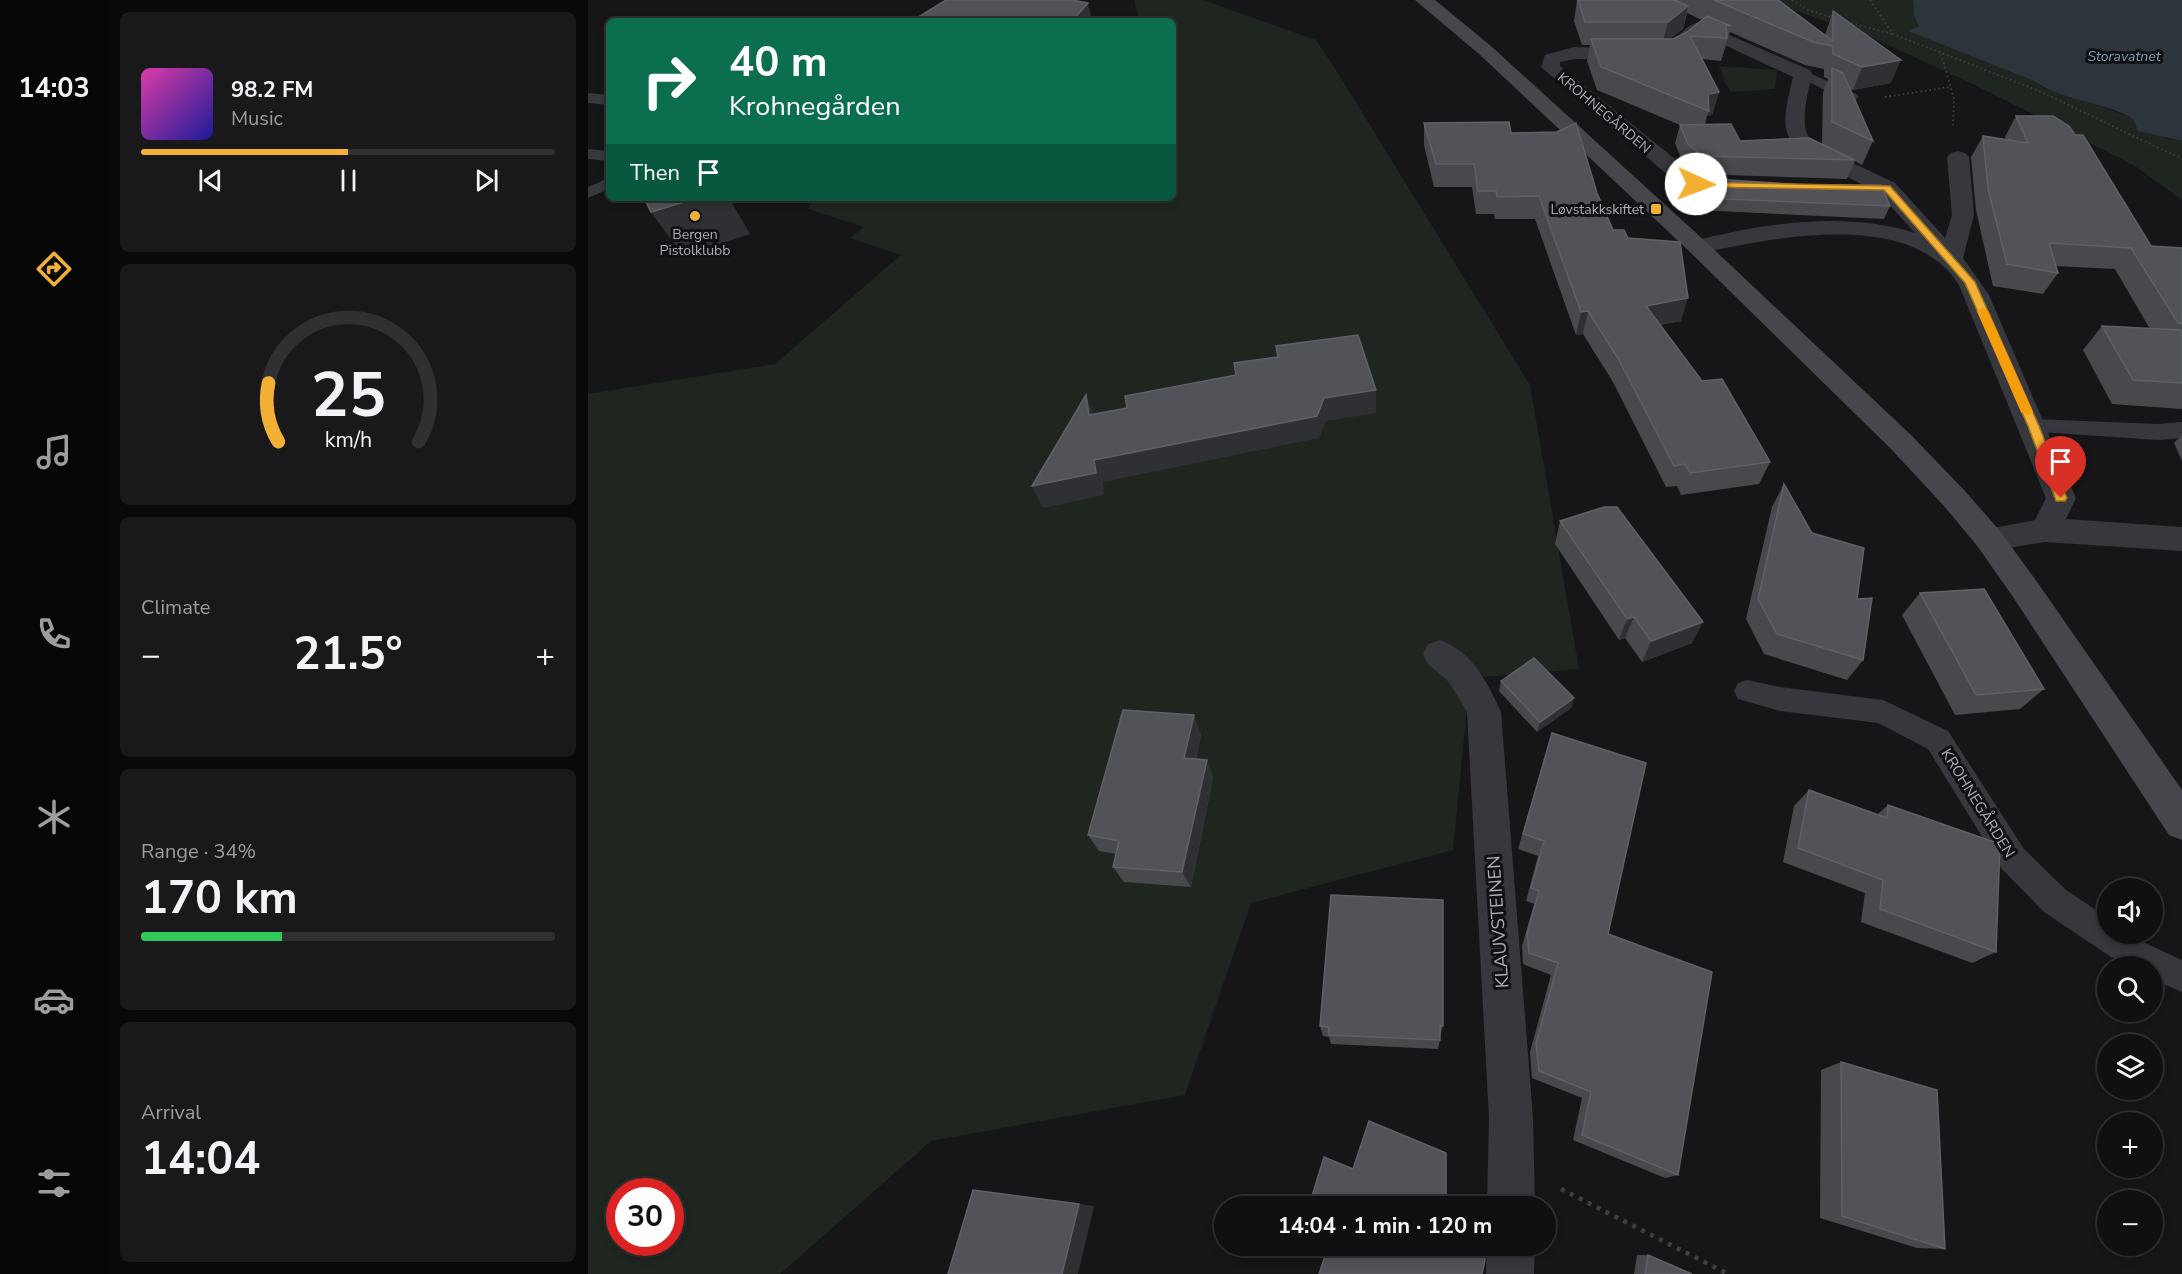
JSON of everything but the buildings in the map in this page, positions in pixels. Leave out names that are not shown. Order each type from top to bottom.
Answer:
[{"type":"main road","points":[[1424,0],[1485,50],[1698,247],[1901,442],[1954,498],[1989,539],[2182,822]]},
{"type":"street","points":[[1678,18],[1803,74],[1794,130],[1797,141],[1808,149],[1887,188],[1970,282],[2033,426],[2061,498],[2045,530]]},
{"type":"street","points":[[1674,49],[1699,27]]},
{"type":"street","name":"KROHNEGÅRDEN","points":[[1654,54],[1574,53],[1552,59],[1550,67],[1558,76],[1690,182],[1755,186]]},
{"type":"street","points":[[1951,259],[1963,215],[1958,157]]},
{"type":"street","points":[[1844,188],[1887,188]]},
{"type":"street","points":[[1698,247],[1781,231],[1854,229],[1904,236],[1932,247],[1951,259]]},
{"type":"street","points":[[1989,539],[2045,530],[2182,539]]},
{"type":"street","name":"KLAUVSTEINEN","points":[[1440,654],[1454,662],[1470,681],[1484,712],[1511,1118],[1511,1196]]},
{"type":"street","points":[[1510,1256],[1510,1274]]},
{"type":"lane","points":[[1803,74],[1851,97]]},
{"type":"lane","points":[[588,98],[606,100]]},
{"type":"lane","points":[[588,154],[606,156]]},
{"type":"lane","points":[[588,193],[606,184]]},
{"type":"lane","points":[[2033,426],[2158,432],[2182,430]]},
{"type":"lane","name":"KROHNEGÅRDEN","points":[[1747,691],[1780,699],[1883,712],[1938,740],[2013,859],[2055,901],[2134,954],[2182,976]]},
{"type":"path","points":[[1792,0],[1808,10],[1867,29],[1893,34],[2039,91],[2182,159]]},
{"type":"path","points":[[1870,0],[1893,34]]},
{"type":"path","points":[[1941,54],[1954,99],[1953,124],[1958,157]]},
{"type":"path","points":[[1851,97],[1864,100],[1950,87]]},
{"type":"path","points":[[1578,1199],[1728,1274]]},
{"type":"shaded area","points":[[1134,0],[1203,0],[1316,40],[1530,385],[1579,669],[1470,678],[1453,850],[1251,903],[1185,1095],[931,1141],[780,1274],[588,1274],[588,394],[775,364],[901,255],[850,238],[864,227],[808,209],[812,201],[1176,201],[1176,18],[1139,18]]},
{"type":"shaded area","points":[[1766,0],[1913,0],[1914,16],[1919,26],[1909,31],[2034,81],[2046,89],[2079,98],[2130,117],[2137,125],[2167,139],[2182,141],[2182,200],[2135,166],[1975,85],[1875,39]]},
{"type":"shaded area","points":[[1719,66],[1777,70],[1775,89],[1731,92]]},
{"type":"water","name":"Storavatnet","points":[[1913,0],[2182,0],[2182,141],[2137,131],[2132,119],[2117,111],[2055,92],[2034,81],[1908,31],[1919,26],[1914,16]]},
{"type":"slow traffic","points":[[1983,311],[2027,412]]},
{"type":"place","name":"Løvstakkskiftet","points":[[1656,209]]},
{"type":"place","name":"Bergen Pistolklubb","points":[[695,216]]},
{"type":"route","points":[[1696,184],[1801,188],[1887,188],[1970,282],[2033,426],[2061,498]]}]
